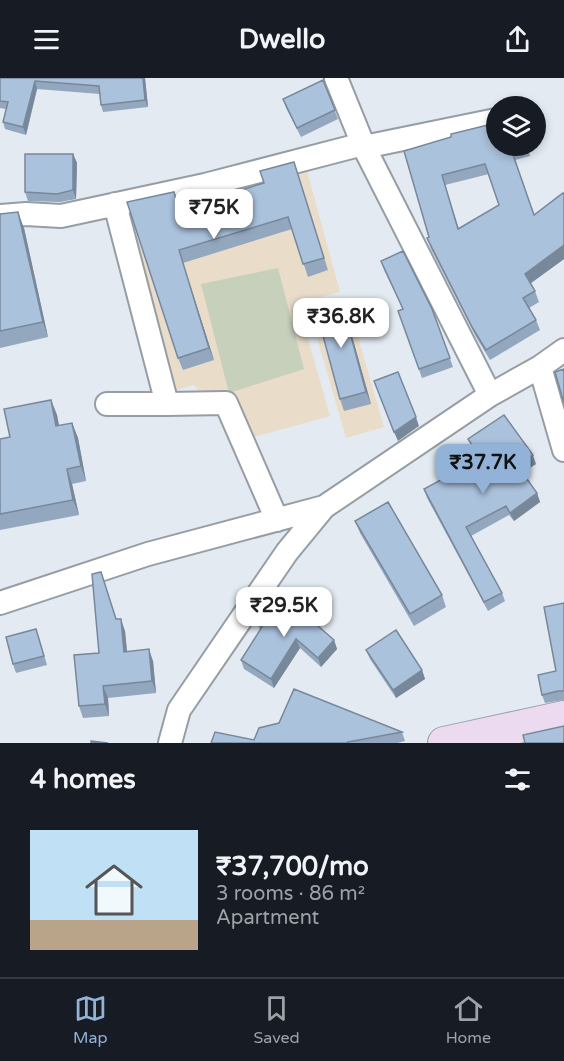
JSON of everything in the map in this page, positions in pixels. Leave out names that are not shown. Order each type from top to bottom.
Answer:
[{"type":"main road","points":[[444,743],[564,717]]},
{"type":"street","points":[[336,78],[364,145],[490,395]]},
{"type":"street","points":[[0,216],[26,214],[61,216],[205,185],[364,145],[486,122]]},
{"type":"street","points":[[115,204],[167,404]]},
{"type":"street","points":[[170,743],[179,710],[287,552],[324,507],[490,395],[540,367],[564,350]]},
{"type":"street","points":[[540,367],[564,450]]},
{"type":"street","points":[[107,404],[226,403],[276,520]]},
{"type":"street","points":[[0,603],[148,554],[324,507]]},
{"type":"shaded area","points":[[304,160],[340,292],[298,303],[330,416],[240,441],[194,385],[176,390],[125,209]]},
{"type":"shaded area","points":[[349,306],[384,427],[346,438],[311,317]]},
{"type":"green space","points":[[278,268],[304,369],[229,393],[201,284]]},
{"type":"building","points":[[0,78],[143,78],[145,100],[101,105],[99,86],[35,81],[23,127],[3,122],[8,102],[0,101]]},
{"type":"building","points":[[323,80],[335,110],[297,128],[283,99]]},
{"type":"building","points":[[486,125],[486,156],[513,156],[534,215],[563,193],[564,195],[564,245],[525,274],[535,291],[523,298],[536,320],[486,350],[427,238],[429,237],[404,151],[451,137],[451,134]],"holes":[[[485,164],[499,205],[458,229],[442,175]]]},
{"type":"building","points":[[25,154],[73,154],[73,190],[57,194],[25,192]]},
{"type":"building","points":[[294,162],[324,258],[303,264],[288,217],[179,250],[209,348],[178,358],[127,202],[174,192],[179,209],[264,183],[260,171]]},
{"type":"building","points":[[18,212],[43,322],[0,331],[0,214]]},
{"type":"building","points":[[403,251],[432,309],[450,358],[419,369],[398,311],[403,309],[381,261]]},
{"type":"building","points":[[341,299],[366,392],[340,399],[315,306]]},
{"type":"building","points":[[564,369],[564,403],[555,372]]},
{"type":"building","points":[[398,372],[416,417],[394,432],[374,381]]},
{"type":"building","points":[[51,400],[56,426],[72,423],[81,466],[67,469],[73,500],[0,514],[0,439],[10,437],[4,409]]},
{"type":"building","points":[[504,415],[533,455],[517,465],[537,493],[510,513],[506,506],[466,527],[502,593],[484,602],[424,489],[481,458],[468,439]]},
{"type":"building","points":[[388,502],[442,595],[410,614],[355,521]]},
{"type":"building","points":[[101,572],[116,619],[121,619],[124,652],[149,649],[152,681],[103,686],[105,704],[79,706],[74,655],[99,653],[92,574]]},
{"type":"building","points":[[284,596],[334,640],[318,658],[296,639],[271,679],[241,660],[262,627],[258,624]]},
{"type":"building","points":[[564,603],[564,691],[542,695],[538,675],[556,671],[544,607]]},
{"type":"building","points":[[36,629],[44,656],[13,664],[6,637]]},
{"type":"building","points":[[396,630],[422,670],[393,690],[366,650]]},
{"type":"building","points":[[294,689],[402,732],[349,743],[211,743],[215,732],[254,740],[259,728],[279,723]]},
{"type":"building","points":[[564,726],[564,743],[525,743],[523,735]]}]
